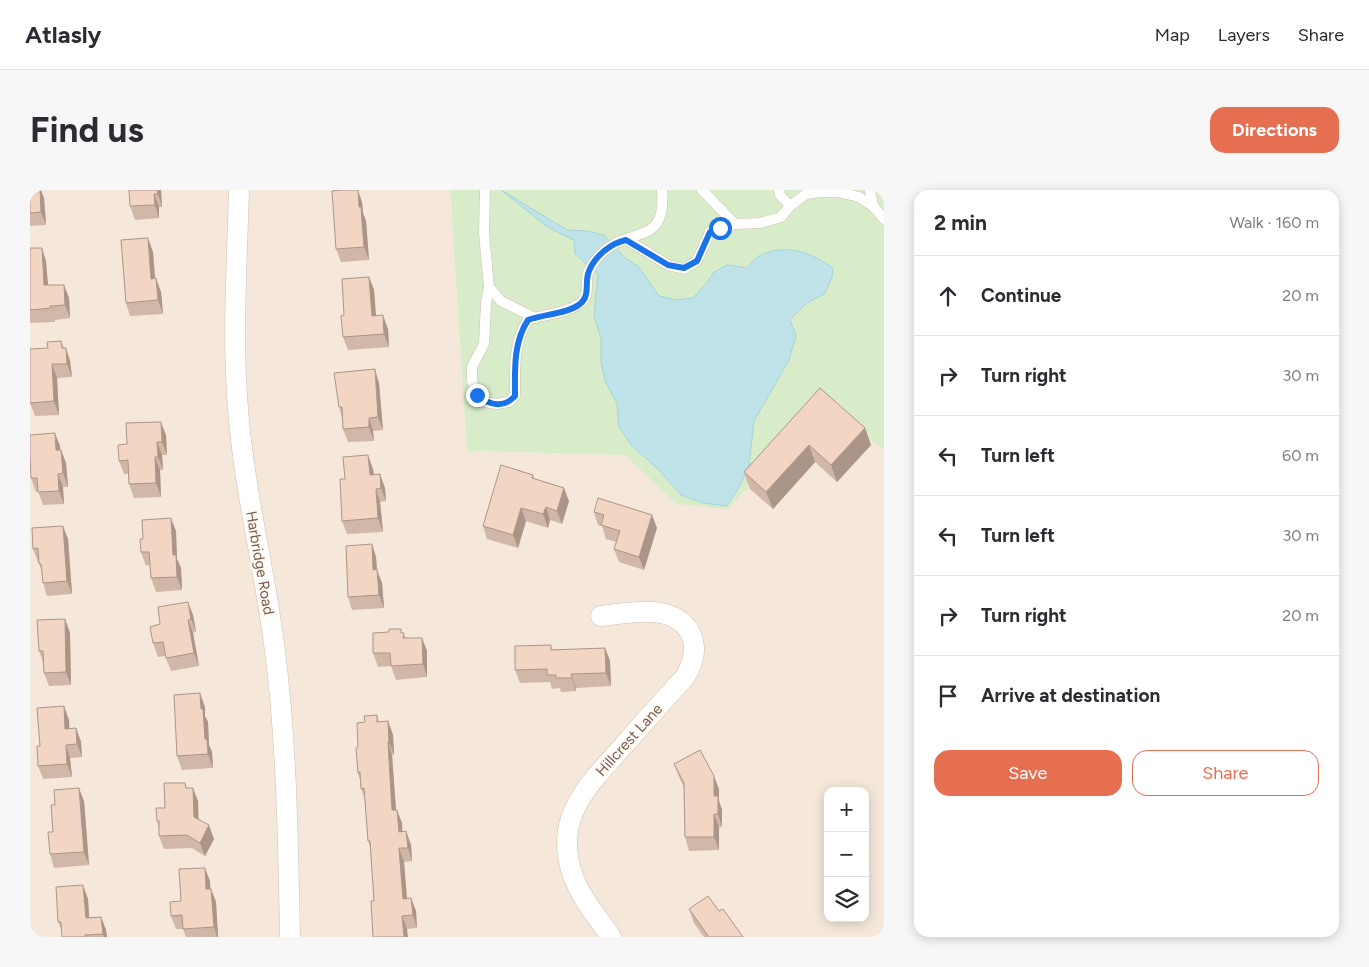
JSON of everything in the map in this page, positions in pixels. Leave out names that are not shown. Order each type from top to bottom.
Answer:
[{"type":"street","name":"Harbridge Road","points":[[239,190],[235,333],[238,407],[244,466],[270,613],[282,710],[287,800],[290,937]]},
{"type":"street","name":"Hillcrest Lane","points":[[601,616],[653,612],[668,614],[686,626],[691,634],[695,648],[692,663],[685,677],[586,787],[572,815],[568,837],[571,869],[580,890],[611,937]]},
{"type":"lane","points":[[485,190],[484,233],[489,287],[486,303],[484,344],[472,366],[472,381],[477,395],[485,402],[498,404],[509,402],[515,396],[517,346],[522,329],[528,320],[570,309],[582,303],[588,292],[588,272],[601,254],[621,241],[650,230],[659,221],[663,207],[662,190]]},
{"type":"lane","points":[[702,190],[735,224]]},
{"type":"lane","points":[[779,190],[780,195],[790,206]]},
{"type":"lane","points":[[870,190],[873,206]]},
{"type":"lane","points":[[621,241],[668,265],[684,268],[697,261],[710,232],[735,224],[760,223],[781,217],[790,206],[806,194],[838,192],[859,198],[873,206],[884,218]]},
{"type":"lane","points":[[489,287],[501,300],[535,318]]},
{"type":"shaded area","points":[[30,190],[450,190],[467,451],[625,455],[676,504],[827,400],[875,441],[884,451],[884,937],[30,937]]},
{"type":"green space","points":[[450,190],[884,190],[884,451],[827,400],[728,509],[676,504],[625,455],[467,451]]},
{"type":"water","points":[[501,190],[567,230],[587,231],[604,235],[625,258],[638,266],[659,296],[676,300],[693,298],[714,272],[727,265],[747,268],[759,256],[771,251],[799,251],[817,258],[833,268],[832,278],[824,294],[807,303],[790,320],[796,336],[789,360],[754,421],[749,466],[727,506],[703,503],[681,495],[659,470],[632,446],[619,427],[617,403],[606,383],[601,363],[601,338],[594,316],[598,274],[575,254],[574,240],[549,228]]},
{"type":"building","points":[[30,190],[40,190],[41,212],[30,213]]},
{"type":"building","points":[[129,190],[157,190],[158,194],[154,194],[155,205],[130,206]]},
{"type":"building","points":[[358,190],[364,247],[336,249],[332,191]]},
{"type":"building","points":[[148,238],[151,279],[156,278],[158,300],[126,303],[121,240]]},
{"type":"building","points":[[30,248],[42,248],[44,285],[64,285],[65,305],[30,310]]},
{"type":"building","points":[[369,277],[372,316],[383,315],[384,334],[343,337],[341,316],[344,315],[342,279]]},
{"type":"building","points":[[61,341],[62,348],[66,348],[67,364],[52,364],[54,401],[30,403],[30,349],[48,348],[47,342]]},
{"type":"building","points":[[375,369],[378,417],[369,418],[369,427],[343,429],[342,407],[339,407],[334,373]]},
{"type":"building","points":[[820,388],[865,428],[831,465],[809,445],[766,492],[744,472]]},
{"type":"building","points":[[161,422],[162,442],[157,442],[158,457],[155,457],[156,483],[129,484],[128,460],[119,461],[118,445],[127,444],[126,423]]},
{"type":"building","points":[[55,433],[56,450],[61,450],[63,473],[58,474],[59,491],[38,492],[37,478],[31,478],[30,435]]},
{"type":"building","points":[[368,455],[370,475],[380,474],[381,488],[376,489],[378,518],[342,521],[340,479],[345,479],[343,457]]},
{"type":"building","points":[[501,465],[533,475],[532,478],[564,488],[557,511],[546,507],[543,514],[521,508],[513,535],[483,526]]},
{"type":"building","points":[[598,498],[652,515],[639,557],[614,549],[620,531],[601,525],[604,515],[594,512]]},
{"type":"building","points":[[171,518],[173,555],[176,555],[177,577],[151,578],[149,552],[141,552],[140,539],[143,539],[142,520]]},
{"type":"building","points":[[63,526],[67,581],[43,583],[38,548],[33,549],[32,528]]},
{"type":"building","points":[[372,544],[373,570],[377,569],[379,595],[348,597],[346,546]]},
{"type":"building","points":[[188,602],[191,619],[188,620],[194,653],[166,658],[163,642],[153,643],[150,627],[160,624],[158,607]]},
{"type":"building","points":[[65,619],[66,672],[44,673],[43,651],[39,651],[37,620]]},
{"type":"building","points":[[389,629],[401,629],[401,633],[404,633],[403,638],[422,638],[423,664],[391,666],[390,653],[373,653],[373,633],[389,632]]},
{"type":"building","points":[[551,645],[551,650],[605,648],[606,673],[571,674],[572,678],[556,678],[556,675],[547,675],[547,669],[515,670],[515,646]]},
{"type":"building","points":[[200,693],[208,754],[177,756],[174,695]]},
{"type":"building","points":[[64,706],[65,729],[76,728],[77,744],[66,745],[67,764],[38,766],[37,746],[40,746],[37,708]]},
{"type":"building","points":[[377,715],[377,722],[388,721],[392,810],[397,810],[399,832],[406,831],[408,848],[399,848],[403,899],[411,898],[413,915],[402,916],[404,937],[373,937],[371,901],[374,901],[370,841],[368,841],[364,788],[361,789],[356,748],[358,747],[357,723],[365,722],[364,716]]},
{"type":"building","points":[[700,750],[714,776],[714,796],[718,796],[718,814],[714,814],[714,837],[685,837],[684,783],[674,764]]},
{"type":"building","points":[[164,783],[185,783],[186,788],[193,788],[194,817],[209,825],[200,843],[187,835],[159,836],[159,821],[157,821],[156,808],[165,808]]},
{"type":"building","points":[[79,788],[84,852],[50,854],[48,832],[53,832],[51,805],[55,805],[54,790]]},
{"type":"building","points":[[205,868],[206,889],[211,889],[214,927],[183,929],[182,915],[171,916],[170,902],[181,901],[179,869]]},
{"type":"building","points":[[83,885],[86,918],[101,917],[103,934],[85,935],[85,937],[62,937],[61,922],[58,922],[56,887]]},
{"type":"building","points":[[708,896],[719,911],[723,909],[743,937],[709,937],[689,909]]},
{"type":"route","points":[[477,395],[485,402],[498,404],[509,402],[515,396],[517,346],[522,329],[528,320],[570,309],[582,303],[588,292],[588,272],[601,254],[616,242],[626,240],[668,265],[684,268],[697,261],[710,232],[720,228]]}]
